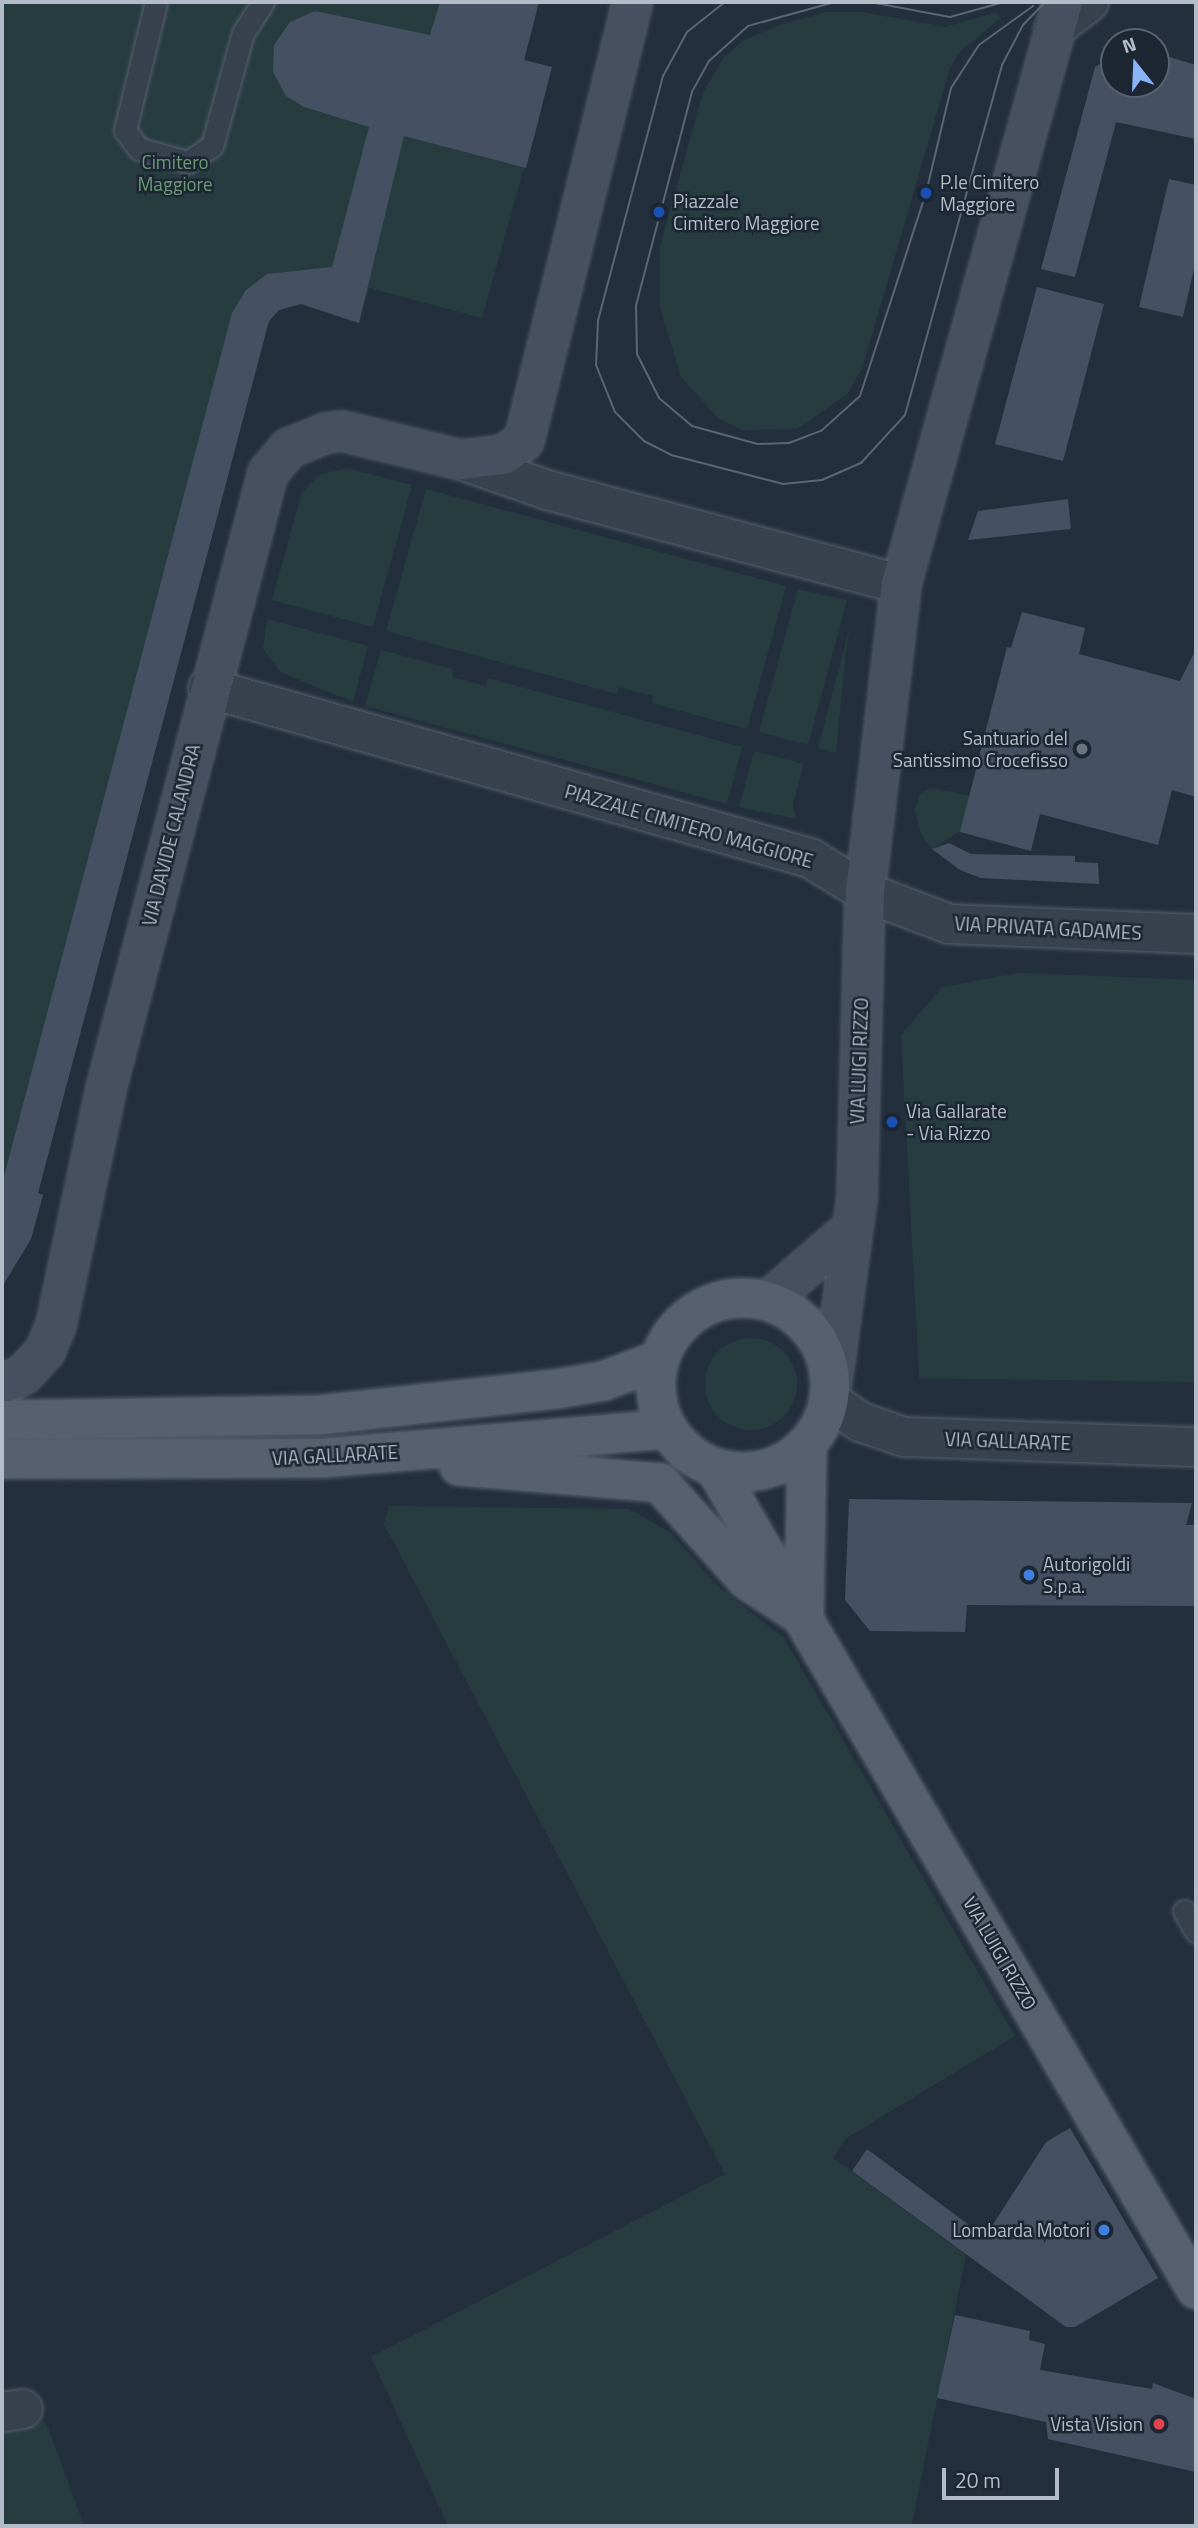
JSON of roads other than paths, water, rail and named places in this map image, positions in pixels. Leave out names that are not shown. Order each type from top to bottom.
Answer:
[{"type":"main road","points":[[461,460],[503,455],[524,441],[531,429],[634,2]]},
{"type":"main road","points":[[865,892],[901,584],[1059,15]]},
{"type":"main road","name":"VIA DAVIDE CALANDRA","points":[[2,1384],[23,1375],[45,1351],[56,1325],[107,1085],[208,688],[276,459],[307,437],[342,431],[461,460]]},
{"type":"main road","name":"VIA LUIGI RIZZO","points":[[830,1391],[857,1198],[865,892]]},
{"type":"main road","points":[[768,1301],[851,1229]]},
{"type":"main road","points":[[745,1297],[768,1301],[793,1312],[813,1330],[830,1391],[822,1425],[807,1446],[764,1470],[715,1468],[680,1446],[667,1429],[656,1384],[659,1360],[683,1322],[701,1308],[745,1297]]},
{"type":"main road","points":[[2,1420],[320,1415],[556,1389],[603,1381],[659,1360]]},
{"type":"main road","name":"VIA GALLARATE","points":[[2,1459],[323,1458],[667,1429]]},
{"type":"main road","points":[[804,1617],[807,1446]]},
{"type":"main road","points":[[323,1458],[612,1475],[660,1483],[747,1580],[804,1617]]},
{"type":"main road","name":"VIA LUIGI RIZZO","points":[[715,1468],[1196,2289]]},
{"type":"street","points":[[1059,15],[1089,2]]},
{"type":"street","points":[[461,460],[547,490],[901,584]]},
{"type":"street","name":"PIAZZALE CIMITERO MAGGIORE","points":[[208,688],[810,858],[865,892]]},
{"type":"street","name":"VIA PRIVATA GADAMES","points":[[865,892],[949,924],[1196,934]]},
{"type":"street","name":"VIA GALLARATE","points":[[830,1391],[861,1422],[904,1437],[1196,1447]]},
{"type":"lane","points":[[156,2],[125,131],[139,149],[182,162],[194,160],[212,146],[240,42],[263,2]]},
{"type":"lane","points":[[1184,1911],[1196,1932]]},
{"type":"tram line","points":[[725,2],[687,32],[663,76],[598,321],[596,365],[615,412],[644,441],[671,455],[783,484],[822,480],[861,463],[905,415],[1002,65],[1023,25],[1045,2]]},
{"type":"tram line","points":[[835,2],[748,26],[709,61],[692,92],[636,306],[637,354],[659,398],[692,426],[758,444],[789,443],[821,431],[860,396],[926,193],[951,88],[979,45],[1033,6]]},
{"type":"tram line","points":[[870,2],[950,17],[1004,2]]},
{"type":"place","name":"P.le Cimitero Maggiore","points":[[926,193]]},
{"type":"place","name":"Piazzale Cimitero Maggiore","points":[[659,212]]},
{"type":"place","name":"Santuario del Santissimo Crocefisso","points":[[1082,749]]},
{"type":"place","name":"Via Gallarate - Via Rizzo","points":[[892,1122]]},
{"type":"place","name":"Autorigoldi S.p.a.","points":[[1029,1575]]},
{"type":"place","name":"Lombarda Motori","points":[[1104,2230]]},
{"type":"place","name":"Vista Vision","points":[[1159,2424]]},
{"type":"park label","name":"Cimitero Maggiore","points":[[175,173]]}]
